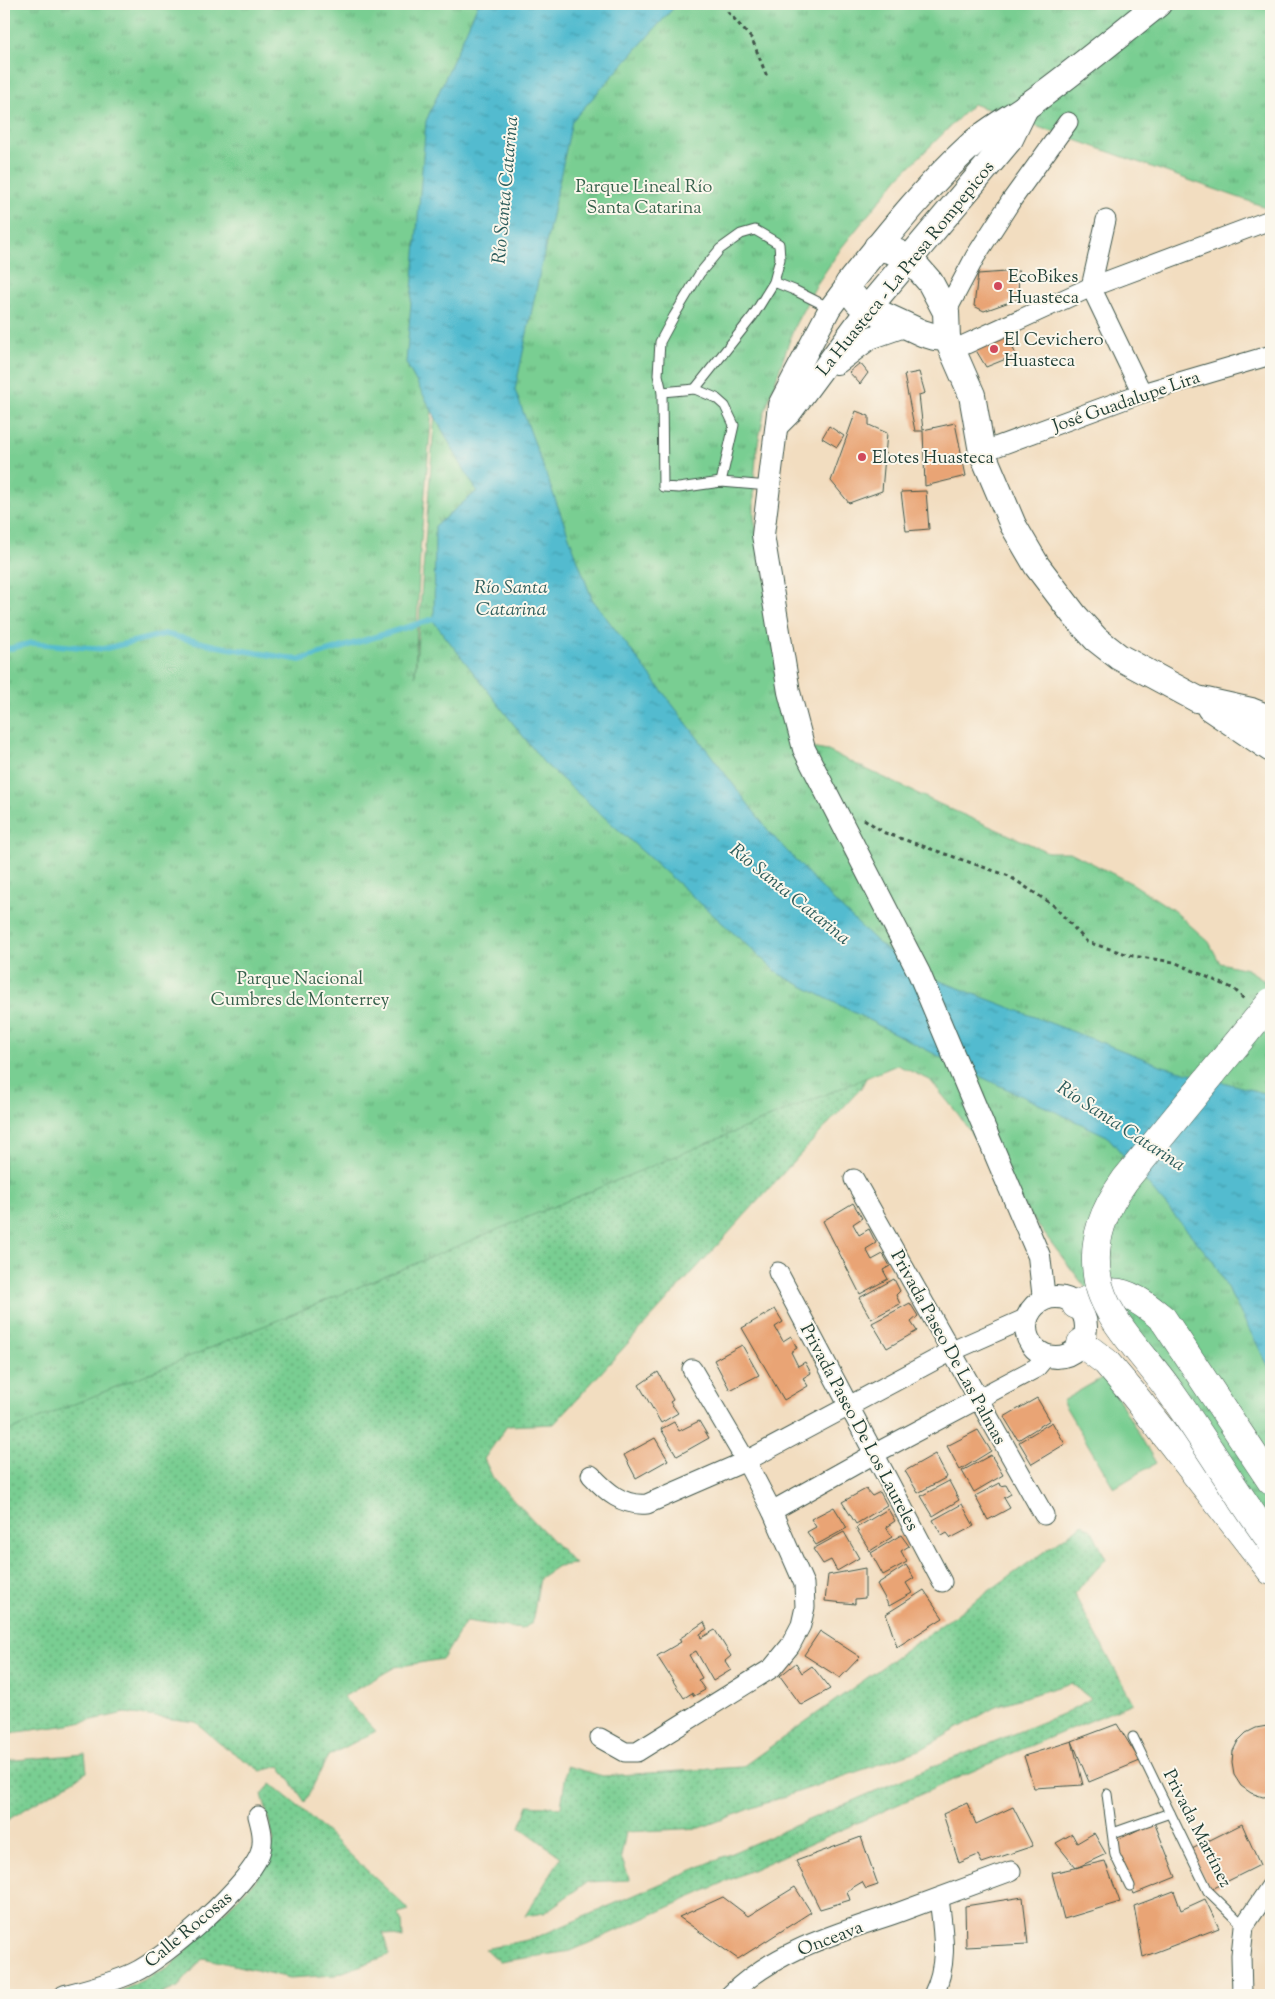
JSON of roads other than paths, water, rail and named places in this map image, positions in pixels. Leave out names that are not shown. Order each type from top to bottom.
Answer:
[{"type":"main road","name":"La Huasteca - La Presa Rompepicos","points":[[848,284],[877,247],[971,145],[997,124],[1026,106],[1158,4]]},
{"type":"main road","name":"La Huasteca - La Presa Rompepicos","points":[[860,318],[1010,139],[1026,106]]},
{"type":"main road","points":[[877,247],[896,252],[910,259],[930,282],[946,312],[949,344],[972,395],[982,452],[1013,525],[1037,566],[1075,616],[1096,638],[1119,657],[1197,699],[1271,749]]},
{"type":"main road","points":[[848,284],[851,293],[858,302],[860,318],[907,325],[949,344]]},
{"type":"main road","points":[[1197,699],[1261,715],[1271,729]]},
{"type":"main road","points":[[1264,1007],[1134,1184],[1113,1227],[1110,1248],[1112,1274],[1119,1299],[1139,1332],[1214,1437],[1271,1528]]},
{"type":"main road","points":[[1264,1007],[1124,1180],[1110,1200],[1100,1223],[1096,1249],[1097,1277],[1107,1307],[1169,1389],[1243,1502],[1271,1541]]},
{"type":"main road","points":[[1076,1305],[1107,1292],[1122,1294],[1150,1308],[1163,1319],[1271,1481]]},
{"type":"main road","points":[[1081,1343],[1106,1362],[1134,1395],[1271,1571]]},
{"type":"street","points":[[946,312],[975,258],[1011,201],[1068,122]]},
{"type":"street","points":[[1106,220],[1091,287],[1142,393]]},
{"type":"street","points":[[949,344],[1091,287],[1270,220]]},
{"type":"street","name":"La Huasteca - La Presa Rompepicos","points":[[848,284],[830,308],[779,405],[763,535],[788,692],[804,749],[919,973],[1038,1256],[1044,1299]]},
{"type":"street","points":[[830,308],[860,318]]},
{"type":"street","name":"La Huasteca - La Presa Rompepicos","points":[[777,426],[792,412],[860,318]]},
{"type":"street","points":[[806,391],[843,357],[870,338],[907,325]]},
{"type":"street","name":"José Guadalupe Lira","points":[[982,452],[1142,393],[1271,355]]},
{"type":"street","name":"Privada Paseo De Las Palmas","points":[[854,1179],[950,1352],[1044,1515]]},
{"type":"street","name":"Privada Paseo De Los Laureles","points":[[778,1272],[942,1582]]},
{"type":"street","points":[[1061,1297],[1076,1305],[1082,1313],[1085,1323],[1085,1333],[1081,1343],[1066,1355],[1056,1357],[1038,1352],[1027,1337],[1025,1327],[1030,1310],[1044,1299],[1061,1297]]},
{"type":"street","points":[[592,1475],[605,1490],[621,1501],[637,1505],[646,1504],[746,1461],[950,1352],[1027,1318]]},
{"type":"street","points":[[772,1511],[874,1454],[1036,1368],[1047,1355]]},
{"type":"street","points":[[600,1738],[625,1752],[642,1750],[772,1668],[790,1646],[801,1625],[805,1606],[804,1584],[772,1511],[746,1461],[692,1369]]},
{"type":"street","name":"Calle Rocosas","points":[[64,1995],[135,1973],[166,1952],[192,1930],[236,1888],[252,1868],[261,1851],[263,1835],[258,1816]]},
{"type":"street","name":"Onceava","points":[[730,1995],[749,1978],[787,1955],[822,1939],[1012,1871]]},
{"type":"street","points":[[1242,1995],[1241,1955],[1244,1926],[1271,1886]]},
{"type":"street","points":[[933,1995],[940,1981],[945,1952],[939,1898]]},
{"type":"lane","points":[[695,389],[752,316],[774,282],[780,259],[780,244],[755,230],[741,234],[720,249],[700,273],[660,342],[658,375],[662,392],[663,487],[679,488],[721,482],[769,486]]},
{"type":"lane","points":[[774,282],[830,308]]},
{"type":"lane","points":[[662,392],[695,389],[716,398],[725,406],[734,425],[721,482]]},
{"type":"lane","name":"Privada Martínez","points":[[1133,1737],[1208,1891],[1244,1926]]},
{"type":"lane","points":[[1108,1794],[1115,1855],[1130,1886]]},
{"type":"lane","points":[[1113,1833],[1170,1813]]},
{"type":"water","name":"Río Santa Catarina","points":[[478,4],[677,4],[572,121],[515,390],[592,599],[771,834],[833,900],[877,942],[919,973],[1163,1066],[1271,1095],[1271,1371],[1213,1261],[1107,1136],[958,1066],[779,974],[544,763],[434,622],[435,526],[477,491],[406,363],[426,121]]},
{"type":"waterway","points":[[4,650],[32,643],[103,649],[165,634],[216,646],[300,660],[440,617]]},
{"type":"place","name":"EcoBikes Huasteca","points":[[998,286]]},
{"type":"place","name":"El Cevichero Huasteca","points":[[994,349]]},
{"type":"place","name":"Elotes Huasteca","points":[[862,457]]},
{"type":"park label","name":"Parque Lineal Río Santa Catarina","points":[[644,196]]},
{"type":"park label","name":"Parque Nacional Cumbres de Monterrey","points":[[300,988]]}]
